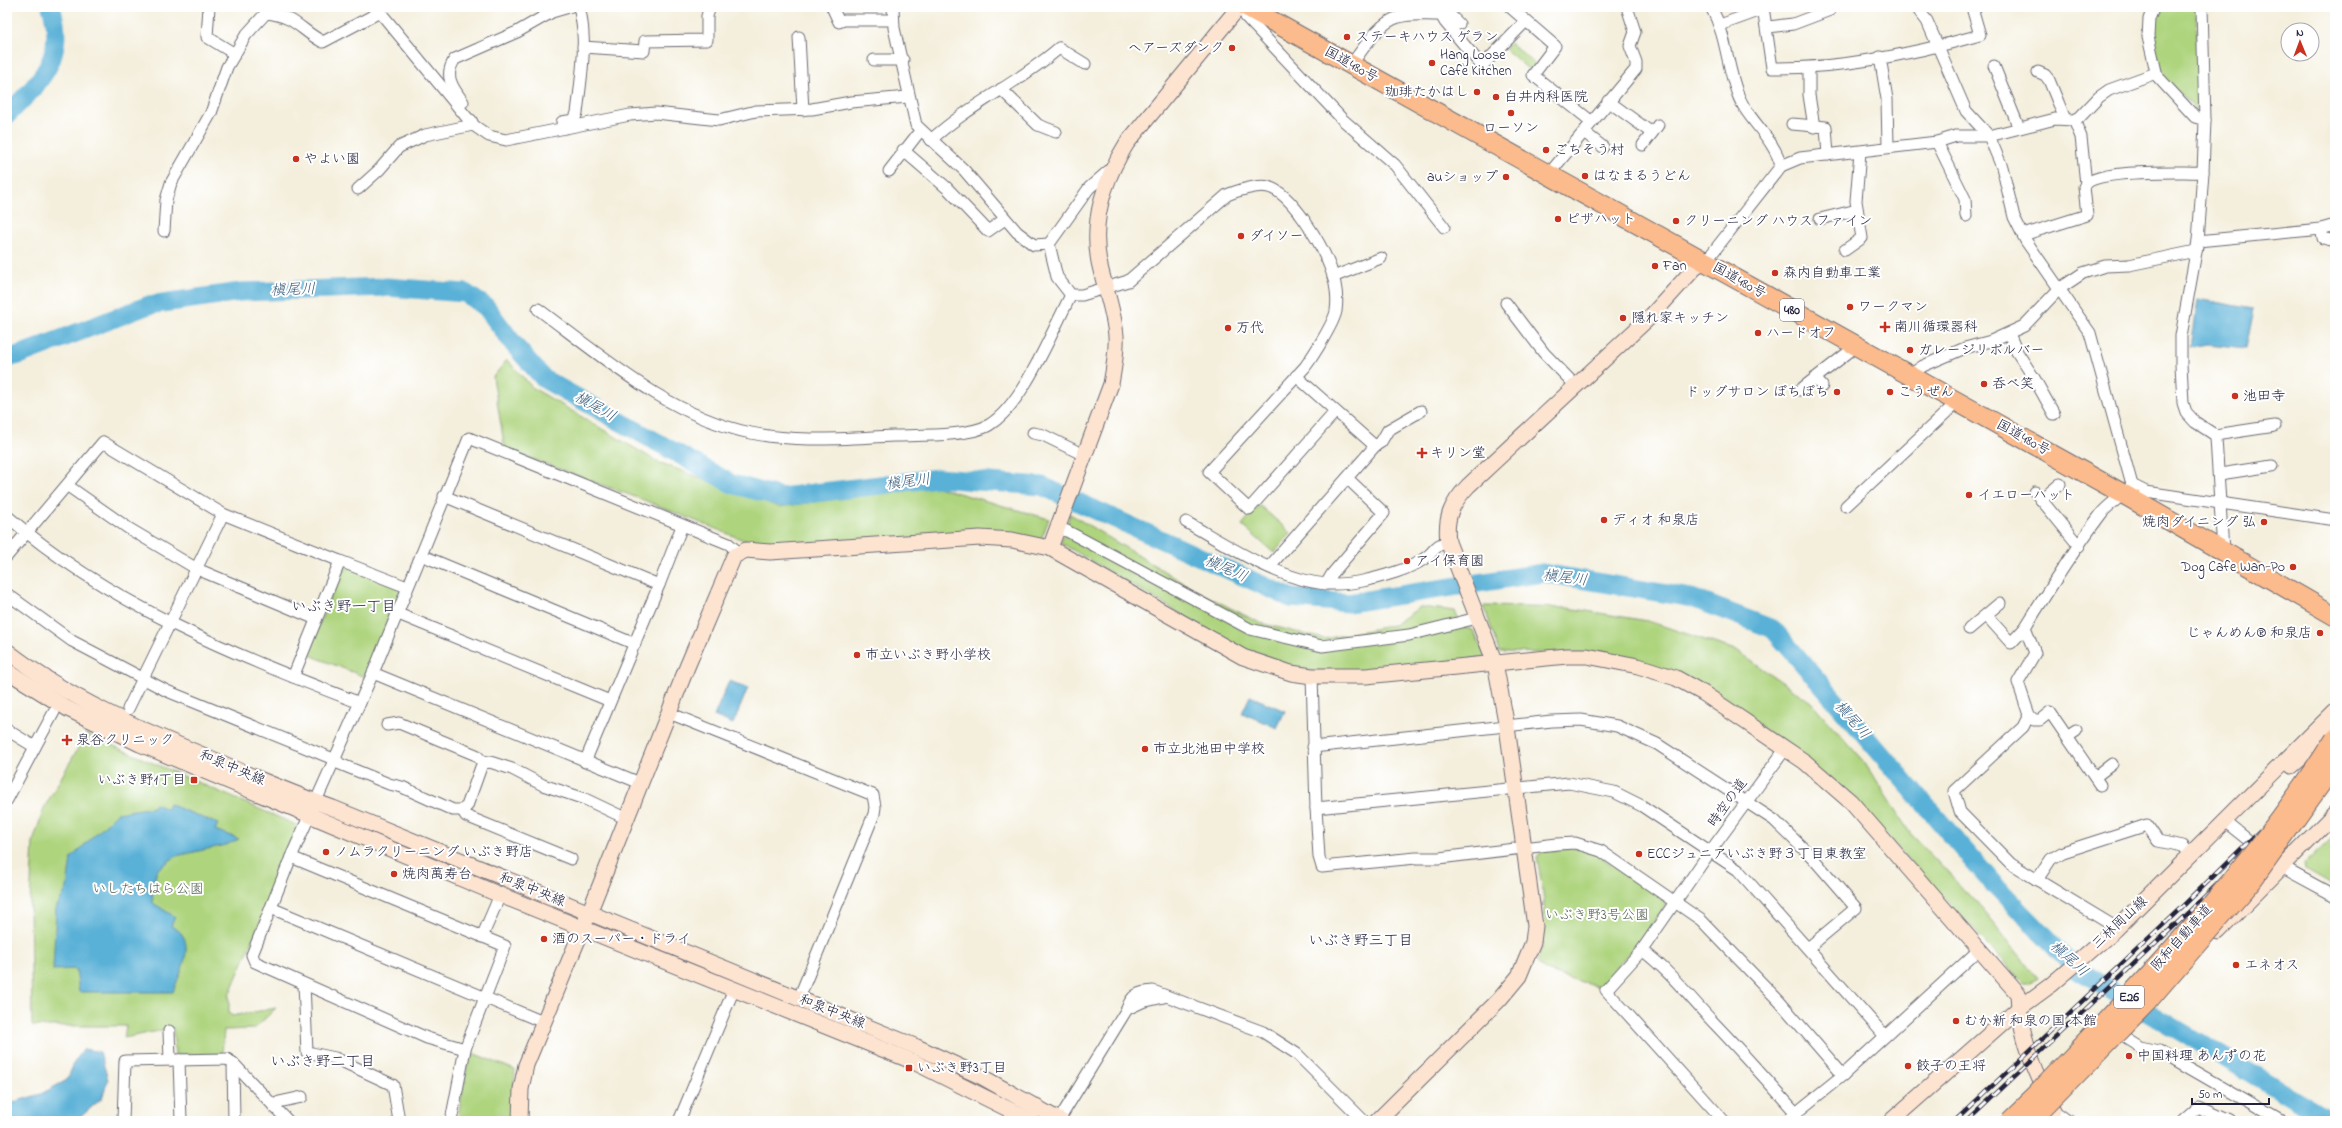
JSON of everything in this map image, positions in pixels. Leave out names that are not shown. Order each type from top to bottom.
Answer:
[{"type":"highway","name":"国道480号","points":[[1247,7],[1956,401],[2129,490],[2223,552],[2335,616]]},
{"type":"highway","name":"阪和自動車道","points":[[2009,1121],[2038,1094],[2204,915],[2243,867],[2335,738]]},
{"type":"highway","name":"阪和自動車道","points":[[2031,1121],[2147,1002],[2253,879],[2335,764]]},
{"type":"street","points":[[209,7],[207,37],[235,54]]},
{"type":"street","points":[[473,125],[466,106],[450,80],[449,67],[455,59],[517,32],[552,12],[570,7]]},
{"type":"street","points":[[544,132],[550,125],[574,120],[577,113],[583,47],[582,21],[579,7]]},
{"type":"street","points":[[583,47],[644,51],[646,41],[707,40],[707,16],[710,7]]},
{"type":"street","points":[[832,7],[839,22],[844,20],[893,20]]},
{"type":"street","points":[[893,7],[893,20],[903,60],[908,97],[916,125],[920,131],[964,170],[1017,232],[1034,245],[1049,244]]},
{"type":"street","points":[[1070,295],[1057,277],[1049,244],[1089,188],[1112,167],[1127,143],[1239,7]]},
{"type":"street","points":[[1243,7],[1246,16],[1343,120],[1395,165],[1444,227]]},
{"type":"street","points":[[1510,7],[1555,46],[1533,75],[1592,122]]},
{"type":"street","points":[[1548,174],[1608,101],[1636,70],[1636,62],[1630,46],[1635,32],[1626,7]]},
{"type":"street","points":[[1711,7],[1720,25],[1737,94],[1777,152],[1781,166]]},
{"type":"street","points":[[1916,7],[1927,21],[1966,111],[1990,136],[2002,167],[2014,217],[2023,235],[2090,334],[2129,490]]},
{"type":"street","points":[[1720,25],[1763,8],[1768,27],[1772,68],[1809,68],[1937,47],[1980,36],[1973,10],[1976,7]]},
{"type":"street","points":[[2154,7],[2148,20],[2148,37],[2154,55],[2156,73],[2195,117],[2206,120]]},
{"type":"street","points":[[2202,7],[2206,120],[2197,246],[2181,336],[2183,403],[2186,412],[2195,422],[2215,434],[2275,426]]},
{"type":"street","points":[[1768,27],[1793,24],[1830,10]]},
{"type":"street","points":[[164,231],[166,200],[171,183],[211,113],[227,67],[246,35],[266,13],[280,14],[298,23],[313,36],[323,42],[380,12],[473,125],[489,136],[506,140],[630,115],[656,113],[719,120],[756,111],[802,110],[908,97]]},
{"type":"street","points":[[1351,65],[1386,23],[1404,12],[1444,12],[1459,24]]},
{"type":"street","points":[[1444,12],[1445,22],[1482,66],[1526,21]]},
{"type":"street","points":[[799,37],[802,110]]},
{"type":"street","points":[[931,140],[950,124],[1059,48],[1085,64]]},
{"type":"street","points":[[1880,57],[1887,99],[1888,147]]},
{"type":"street","points":[[874,60],[903,60]]},
{"type":"street","points":[[1994,66],[2019,128]]},
{"type":"street","points":[[1809,68],[1809,95],[1814,127]]},
{"type":"street","points":[[2023,235],[2087,215],[2086,184],[2081,137],[2049,80],[2045,75],[2038,72]]},
{"type":"street","points":[[1377,1121],[1499,1000],[1519,976],[1533,942],[1535,926],[1525,848],[1507,727],[1495,663],[1450,546],[1446,527],[1449,510],[1456,498],[1652,315],[1702,260],[1710,256],[1781,166],[1800,158],[1937,142],[1956,136],[1990,136],[2055,119],[2079,118],[2099,97],[2109,90],[2156,73]]},
{"type":"street","points":[[1001,89],[1038,125],[1056,132]]},
{"type":"street","points":[[1608,101],[1655,129],[1643,145]]},
{"type":"street","points":[[1792,124],[1826,127],[1828,155]]},
{"type":"street","points":[[358,189],[379,170],[399,146],[425,135],[473,125]]},
{"type":"street","points":[[889,171],[903,150],[920,131]]},
{"type":"street","points":[[1584,132],[1604,148]]},
{"type":"street","points":[[1937,142],[1965,199],[1966,216]]},
{"type":"street","points":[[903,150],[948,188],[988,231],[1005,219]]},
{"type":"street","points":[[1845,250],[1862,238],[1861,225],[1857,210],[1860,152]]},
{"type":"street","points":[[1050,548],[1111,384],[1115,365],[1116,336],[1099,260],[1097,224],[1112,167]]},
{"type":"street","points":[[2086,184],[2090,180],[2122,173],[2203,172]]},
{"type":"street","points":[[1070,295],[1082,295],[1128,281],[1227,195],[1239,190],[1268,187],[1288,199],[1305,220],[1330,266],[1336,295],[1336,313],[1313,356],[1209,472],[1249,508],[1335,412]]},
{"type":"street","points":[[1820,218],[1857,210]]},
{"type":"street","points":[[1910,375],[1923,366],[1965,348],[2009,334],[2024,326],[2059,289],[2083,273],[2105,266],[2129,265],[2197,246],[2321,229],[2335,225]]},
{"type":"street","points":[[2321,229],[2323,238],[2335,241]]},
{"type":"street","points":[[1333,277],[1381,258]]},
{"type":"street","points":[[538,309],[664,400],[710,422],[751,434],[796,438],[842,439],[962,433],[988,426],[1006,410],[1027,382],[1070,295]]},
{"type":"street","points":[[1506,303],[1544,353],[1576,386]]},
{"type":"street","points":[[2009,334],[2017,352],[2034,378],[2054,414]]},
{"type":"street","points":[[1800,390],[1818,382],[1850,351],[1854,344]]},
{"type":"street","points":[[1296,376],[1375,446]]},
{"type":"street","points":[[1846,506],[1870,478],[1913,437],[1956,401]]},
{"type":"street","points":[[1269,567],[1348,479],[1375,446],[1381,442],[1388,430],[1409,413],[1421,411]]},
{"type":"street","points":[[1039,431],[1082,459]]},
{"type":"street","points":[[2215,434],[2220,474],[2223,552]]},
{"type":"street","points":[[465,1049],[426,1038],[255,962],[252,955],[291,858],[336,760],[373,673],[396,613],[469,438],[729,544],[738,552]]},
{"type":"street","points":[[7,556],[68,486],[103,442],[223,514],[340,562],[407,587]]},
{"type":"street","points":[[2220,474],[2272,466]]},
{"type":"street","points":[[1326,584],[1332,574],[1384,513],[1348,479]]},
{"type":"street","points":[[2060,484],[2038,496],[2078,546]]},
{"type":"street","points":[[68,486],[128,528],[197,569],[316,619]]},
{"type":"street","points":[[1986,615],[2011,643],[2025,628],[2078,546],[2111,503],[2129,490],[2335,520]]},
{"type":"street","points":[[444,496],[659,585]]},
{"type":"street","points":[[128,709],[223,514]]},
{"type":"street","points":[[7,516],[27,534],[100,586],[169,623],[293,677],[360,703]]},
{"type":"street","points":[[1186,522],[1207,528],[1269,567],[1308,580],[1326,584],[1367,581],[1399,571],[1428,556],[1438,544],[1450,546]]},
{"type":"street","points":[[585,762],[635,644],[682,526]]},
{"type":"street","points":[[1057,528],[1067,531],[1250,629],[1322,646],[1409,635],[1469,620],[1476,613]]},
{"type":"street","points":[[520,1121],[521,1089],[526,1065],[589,913],[625,818],[730,563],[738,552],[746,550],[770,552],[980,538],[1012,540],[1050,548],[1243,657],[1270,668],[1312,676],[1366,676],[1495,663],[1587,656],[1638,666],[1676,678],[1703,693],[1786,748],[1829,781],[1851,802],[1980,949],[2018,994],[2018,1009],[2037,1077],[2051,1115]]},
{"type":"street","points":[[420,555],[635,644]]},
{"type":"street","points":[[293,677],[340,562]]},
{"type":"street","points":[[7,594],[72,641],[167,691],[336,760],[340,764],[389,784],[414,791],[453,810],[462,810],[467,806],[475,786],[477,776],[484,763]]},
{"type":"street","points":[[1970,629],[2000,603]]},
{"type":"street","points":[[396,613],[610,701]]},
{"type":"street","points":[[2025,628],[2035,653],[2018,682],[2029,715],[2034,720],[2040,720],[2050,712],[2071,734],[2097,781],[2112,764]]},
{"type":"street","name":"和泉中央線","points":[[7,651],[85,701],[135,726],[917,1047],[982,1077],[1060,1120]]},
{"type":"street","name":"和泉中央線","points":[[7,671],[68,709],[140,744],[500,895],[912,1061],[1032,1121]]},
{"type":"street","points":[[373,673],[585,762],[640,783]]},
{"type":"street","points":[[1312,676],[1316,808],[1319,857],[1322,867],[1416,858],[1439,858],[1575,843],[1601,851],[1701,920],[1779,1001],[1843,1074]]},
{"type":"street","name":"三林岡山線","points":[[1891,1121],[2018,1009],[2056,981],[2113,931],[2223,820],[2335,711]]},
{"type":"street","points":[[7,800],[54,712]]},
{"type":"street","points":[[669,713],[873,795],[875,807],[874,814],[799,998]]},
{"type":"street","points":[[2029,715],[2023,727],[1954,791],[1960,812],[2011,864],[2113,931]]},
{"type":"street","points":[[1313,747],[1581,720],[1617,726],[1657,744],[1747,801],[1774,820],[1811,856],[1856,908],[1808,948]]},
{"type":"street","points":[[386,725],[399,723],[476,755],[484,763]]},
{"type":"street","points":[[2223,820],[2236,817],[2244,811],[2335,728]]},
{"type":"street","points":[[7,730],[34,747]]},
{"type":"street","name":"時空の道","points":[[1724,1121],[1606,990],[1642,950],[1677,902],[1709,853],[1786,748]]},
{"type":"street","points":[[484,763],[490,762],[512,769],[543,785],[586,799],[625,818]]},
{"type":"street","points":[[1316,808],[1570,783],[1614,792],[1642,806],[1709,853],[1738,870],[1885,1036]]},
{"type":"street","points":[[462,810],[466,816],[571,859]]},
{"type":"street","points":[[2051,1115],[2175,977],[2335,813]]},
{"type":"street","points":[[2223,820],[2282,868],[2293,872],[2335,896]]},
{"type":"street","points":[[2037,880],[2051,858],[2062,852],[2147,825],[2158,841],[2183,846],[2190,854]]},
{"type":"street","points":[[291,858],[389,896],[505,946],[465,1049],[451,1121]]},
{"type":"street","points":[[482,937],[500,895]]},
{"type":"street","points":[[271,908],[543,1022]]},
{"type":"street","points":[[1786,1121],[1843,1074],[1980,949]]},
{"type":"street","points":[[1642,950],[1661,965],[1716,1026],[1730,1037],[1796,1113]]},
{"type":"street","points":[[304,984],[308,1052],[335,1058],[393,1085],[399,1121]]},
{"type":"street","points":[[679,1121],[734,989]]},
{"type":"street","points":[[1060,1120],[1127,1009],[1129,1000],[1141,992],[1153,991],[1164,997],[1263,1032],[1286,1045],[1297,1054],[1364,1121]]},
{"type":"street","points":[[169,1031],[175,1060],[180,1121]]},
{"type":"street","points":[[2124,1032],[2140,1047],[2160,1051],[2281,1121]]},
{"type":"street","points":[[123,1121],[125,1061],[175,1060],[227,1060],[233,1063],[288,1121]]},
{"type":"street","points":[[233,1063],[234,1121]]},
{"type":"street","points":[[274,1107],[279,1102],[302,1098]]},
{"type":"street","points":[[2182,1121],[2198,1107],[2224,1120]]},
{"type":"street","points":[[2051,1115],[2070,1121]]},
{"type":"green space","points":[[2159,7],[2196,7],[2200,108],[2195,109],[2162,75],[2151,32],[2152,18]]},
{"type":"green space","points":[[1511,43],[1535,64],[1529,70],[1505,49]]},
{"type":"green space","points":[[507,360],[533,388],[658,462],[779,507],[934,486],[1049,519],[1041,540],[773,548],[751,543],[646,501],[505,449],[493,377]]},
{"type":"green space","points":[[1259,505],[1291,533],[1274,553],[1242,525]]},
{"type":"green space","points":[[1070,514],[1195,590],[1260,623],[1324,639],[1394,625],[1420,607],[1455,611],[1461,627],[1473,630],[1486,657],[1365,672],[1310,671],[1257,659],[1061,543]]},
{"type":"green space","points":[[343,565],[402,587],[365,677],[307,654]]},
{"type":"green space","points":[[1484,606],[1568,608],[1648,621],[1735,650],[1811,702],[1864,762],[1910,833],[1982,909],[2038,978],[2030,984],[2024,984],[1853,799],[1751,719],[1607,654],[1499,652]]},
{"type":"green space","name":"いしたちはら公園","points":[[86,734],[301,827],[229,995],[229,1012],[232,1016],[276,1008],[254,1029],[224,1030],[222,1054],[175,1055],[173,1028],[124,1038],[126,1026],[32,1026],[30,904],[33,842],[44,808]]},
{"type":"green space","points":[[2335,835],[2335,887],[2306,870],[2305,864]]},
{"type":"green space","name":"いぶき野3号公園","points":[[1577,848],[1598,855],[1665,899],[1666,905],[1636,946],[1598,987],[1546,971],[1537,963],[1545,922],[1544,898],[1537,857],[1542,851]]},
{"type":"green space","points":[[470,1052],[515,1070],[512,1121],[457,1121]]},
{"type":"water","points":[[2198,299],[2254,309],[2246,348],[2208,344],[2191,347]]},
{"type":"water","points":[[729,681],[748,688],[733,724],[714,716]]},
{"type":"water","points":[[1250,696],[1285,711],[1277,728],[1242,713]]},
{"type":"water","points":[[155,804],[167,809],[169,804],[218,824],[215,830],[239,839],[226,845],[176,856],[157,870],[152,890],[153,903],[175,917],[171,926],[178,930],[185,939],[186,954],[182,970],[173,992],[79,992],[76,969],[53,970],[56,908],[67,888],[71,858],[117,813],[153,807]]},
{"type":"water","points":[[84,1049],[100,1052],[108,1080],[102,1098],[76,1121],[7,1121],[7,1104],[41,1094],[67,1080],[75,1061]]},
{"type":"waterway","name":"槇尾川","points":[[7,115],[30,92],[47,68],[53,55],[56,40],[55,25],[51,7]]},
{"type":"waterway","name":"槇尾川","points":[[7,358],[19,355],[149,305],[240,292],[387,287],[465,293],[486,307],[515,346],[544,379],[732,484],[781,497],[938,478],[1042,486],[1291,598],[1348,603],[1543,573],[1692,598],[1773,629],[1992,882],[2077,970],[2331,1121]]},
{"type":"railway","points":[[1955,1121],[2184,905],[2335,757]]},
{"type":"railway","points":[[1967,1121],[2190,911],[2335,769]]},
{"type":"place","name":"ステーキハウス ゲラン","points":[[1347,37]]},
{"type":"place","name":"ヘアーズダンク","points":[[1232,48]]},
{"type":"place","name":"Hang Loose Cafe Kitchen","points":[[1432,63]]},
{"type":"place","name":"珈琲たかはし","points":[[1477,92]]},
{"type":"place","name":"白井内科医院","points":[[1496,97]]},
{"type":"place","name":"ローソン","points":[[1511,113]]},
{"type":"place","name":"ごちそう村","points":[[1546,150]]},
{"type":"place","name":"やよい園","points":[[296,159]]},
{"type":"place","name":"はなまるうどん","points":[[1585,176]]},
{"type":"place","name":"auショップ","points":[[1506,177]]},
{"type":"place","name":"ピザハット","points":[[1558,219]]},
{"type":"place","name":"クリーニング ハウス ファイン","points":[[1676,221]]},
{"type":"place","name":"ダイソー","points":[[1241,236]]},
{"type":"place","name":"Fan","points":[[1655,266]]},
{"type":"place","name":"森内自動車工業","points":[[1775,273]]},
{"type":"place","name":"ワークマン","points":[[1850,307]]},
{"type":"place","name":"隠れ家キッチン","points":[[1623,318]]},
{"type":"place","name":"南川循環器科","points":[[1885,327]]},
{"type":"place","name":"万代","points":[[1228,328]]},
{"type":"place","name":"ハードオフ","points":[[1758,333]]},
{"type":"place","name":"ガレージリボルバー","points":[[1910,350]]},
{"type":"place","name":"呑べ笑","points":[[1984,384]]},
{"type":"place","name":"ドッグサロン ぽちぽち","points":[[1837,392]]},
{"type":"place","name":"こうぜん","points":[[1890,392]]},
{"type":"place","name":"池田寺","points":[[2235,396]]},
{"type":"place","name":"キリン堂","points":[[1422,453]]},
{"type":"place","name":"イエローハット","points":[[1969,495]]},
{"type":"place","name":"ディオ 和泉店","points":[[1604,520]]},
{"type":"place","name":"焼肉ダイニング 弘","points":[[2264,522]]},
{"type":"place","name":"アイ保育園","points":[[1407,561]]},
{"type":"place","name":"Dog Cafe Wan-Po","points":[[2293,567]]},
{"type":"place","name":"じゃんめん® 和泉店","points":[[2320,633]]},
{"type":"place","name":"市立いぶき野小学校","points":[[857,655]]},
{"type":"place","name":"泉谷クリニック","points":[[67,740]]},
{"type":"place","name":"市立北池田中学校","points":[[1145,749]]},
{"type":"place","name":"いぶき野1丁目","points":[[194,780]]},
{"type":"place","name":"ノムラクリーニング いぶき野店","points":[[326,852]]},
{"type":"place","name":"ECCジュニアいぶき野３丁目東教室","points":[[1639,854]]},
{"type":"place","name":"焼肉萬寿台","points":[[394,874]]},
{"type":"place","name":"酒のスーパー・ドライ","points":[[544,939]]},
{"type":"place","name":"エネオス","points":[[2236,965]]},
{"type":"place","name":"むか新 和泉の国 本館","points":[[1956,1021]]},
{"type":"place","name":"中国料理 あんずの花","points":[[2129,1056]]},
{"type":"place","name":"餃子の王将","points":[[1908,1066]]},
{"type":"place","name":"いぶき野3丁目","points":[[909,1068]]},
{"type":"district","name":"いぶき野一丁目","points":[[344,607]]},
{"type":"district","name":"いぶき野三丁目","points":[[1361,941]]},
{"type":"district","name":"いぶき野二丁目","points":[[323,1062]]}]
